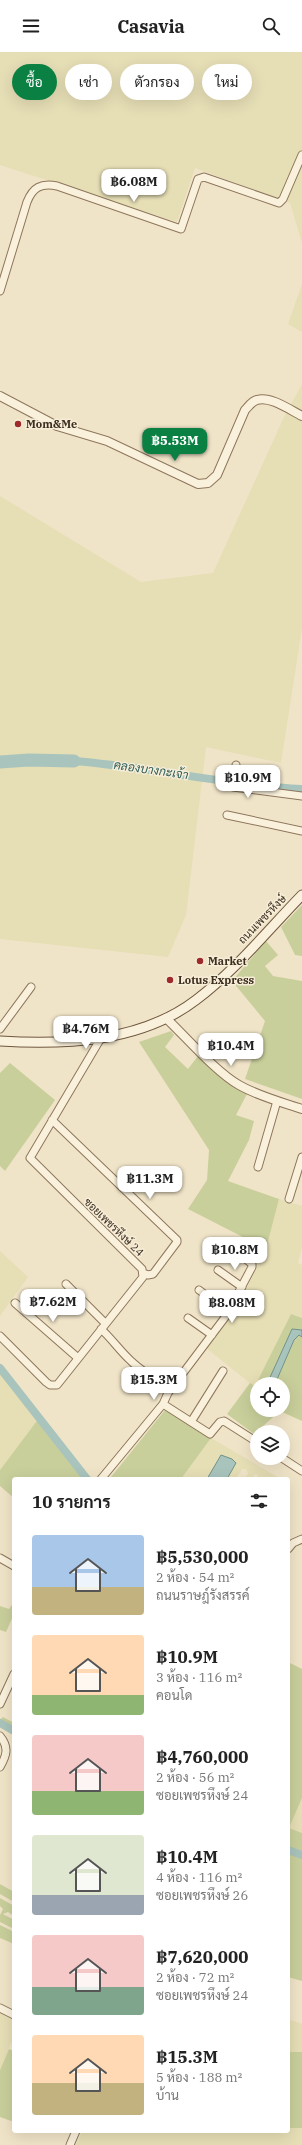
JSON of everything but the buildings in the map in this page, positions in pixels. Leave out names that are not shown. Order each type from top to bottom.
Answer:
[{"type":"main road","name":"ถนนเพชรหึงษ์","points":[[0,1041],[62,1042],[101,1038],[133,1031],[166,1018],[195,1001],[218,982],[302,896]]},
{"type":"street","points":[[0,291],[27,202],[33,190],[39,186],[57,186],[181,229],[198,179],[204,177],[279,203],[283,199],[302,155]]},
{"type":"street","points":[[0,396],[57,426],[107,441],[198,484],[208,483],[217,475],[245,410],[251,403],[256,400],[270,401],[302,416]]},
{"type":"street","points":[[236,765],[233,787],[302,796]]},
{"type":"street","points":[[227,814],[302,831]]},
{"type":"street","points":[[0,1029],[31,987]]},
{"type":"street","points":[[166,1018],[225,1075],[238,1084],[277,1101],[302,1109]]},
{"type":"street","name":"ซอยเพชรหึงษ์ 24","points":[[0,1336],[50,1385],[57,1385],[143,1277],[144,1273],[142,1269],[31,1161],[30,1155],[52,1120],[64,1096],[83,1070],[101,1038]]},
{"type":"street","points":[[258,1167],[277,1101]]},
{"type":"street","points":[[52,1120],[177,1240],[153,1274],[148,1275],[144,1273]]},
{"type":"street","points":[[288,1199],[302,1157]]},
{"type":"street","points":[[103,1477],[163,1404],[168,1393],[228,1312],[242,1287],[252,1264],[238,1253]]},
{"type":"street","points":[[218,1270],[242,1287]]},
{"type":"street","points":[[66,1284],[103,1326],[129,1360],[164,1386],[168,1393]]},
{"type":"street","points":[[199,1290],[228,1312]]},
{"type":"street","points":[[15,1303],[78,1358]]},
{"type":"street","points":[[188,1318],[212,1335]]},
{"type":"street","points":[[190,1422],[223,1371]]},
{"type":"street","points":[[163,1404],[210,1434],[220,1422],[224,1421],[250,1438]]},
{"type":"street","points":[[290,1463],[302,1471]]},
{"type":"street","points":[[290,1546],[302,1539]]},
{"type":"street","points":[[0,1558],[12,1565]]},
{"type":"street","points":[[0,1704],[12,1678]]},
{"type":"street","points":[[0,1736],[7,1748],[6,1756],[0,1767]]},
{"type":"street","points":[[0,2008],[12,2014]]},
{"type":"street","points":[[70,2145],[75,2133]]},
{"type":"shaded area","points":[[0,52],[302,52],[302,243],[290,203],[195,168],[177,222],[0,165]]},
{"type":"shaded area","points":[[302,284],[302,332],[288,324]]},
{"type":"shaded area","points":[[302,384],[302,628],[281,763],[206,747],[186,915],[168,957],[0,939],[0,496],[141,582],[213,573],[284,417]]},
{"type":"shaded area","points":[[279,1199],[302,1206],[302,1247],[298,1263],[302,1265],[302,1318],[291,1314],[260,1377],[250,1377],[250,1383],[206,1348],[238,1305],[266,1249]]},
{"type":"shaded area","points":[[0,1251],[28,1277],[0,1316]]},
{"type":"shaded area","points":[[0,1374],[39,1418],[0,1470]]},
{"type":"shaded area","points":[[211,1438],[250,1461],[250,1465],[257,1465],[278,1477],[258,1477],[258,1475],[255,1474],[253,1477],[246,1477],[248,1473],[246,1469],[242,1469],[237,1477],[228,1477],[236,1463],[221,1455],[208,1477],[182,1477]]},
{"type":"shaded area","points":[[302,1798],[302,1833],[290,1828]]},
{"type":"shaded area","points":[[0,2012],[12,2019],[12,2041],[0,2070]]},
{"type":"shaded area","points":[[290,2020],[302,2024],[302,2052],[290,2052]]},
{"type":"shaded area","points":[[290,2128],[302,2128],[302,2145],[76,2145],[81,2133],[290,2133]]},
{"type":"green space","points":[[302,905],[302,956],[295,955],[281,927]]},
{"type":"green space","points":[[266,941],[278,955],[265,966],[273,976],[302,981],[302,1099],[245,1079],[265,1021],[232,981]]},
{"type":"green space","points":[[171,1031],[174,1035],[165,1047],[188,1069],[198,1056],[247,1094],[236,1115],[254,1121],[249,1140],[228,1181],[279,1199],[266,1249],[188,1209],[207,1180],[209,1150],[139,1042]]},
{"type":"green space","points":[[10,1063],[55,1100],[5,1171],[0,1166],[0,1073]]},
{"type":"green space","points":[[291,1314],[302,1318],[302,1330],[292,1329],[270,1377],[260,1377]]},
{"type":"green space","points":[[299,1335],[302,1337],[302,1421],[290,1416],[290,1377],[278,1377],[294,1340]]},
{"type":"green space","points":[[250,1383],[250,1417],[273,1417],[264,1425],[250,1425],[250,1431],[227,1414]]},
{"type":"green space","points":[[165,1410],[211,1438],[182,1477],[111,1477]]},
{"type":"green space","points":[[39,1418],[43,1418],[88,1477],[12,1477],[12,1496],[0,1486],[0,1470]]},
{"type":"green space","points":[[12,1605],[12,1618],[6,1632],[0,1630],[0,1606],[9,1609]]},
{"type":"green space","points":[[290,1663],[302,1669],[302,1798],[290,1826]]},
{"type":"green space","points":[[3,1717],[12,1722],[12,1732],[0,1725],[0,1720]]},
{"type":"green space","points":[[290,1828],[302,1833],[302,1981],[290,1978]]},
{"type":"green space","points":[[0,1884],[12,1891],[12,1901],[0,1894]]},
{"type":"green space","points":[[0,1898],[12,1905],[12,1915],[8,1912],[3,1914],[12,1919],[12,1928],[0,1922],[0,1915],[3,1909],[0,1906]]},
{"type":"green space","points":[[0,1925],[12,1931],[12,1943],[0,1938]]},
{"type":"green space","points":[[9,2049],[12,2050],[12,2121],[0,2117],[0,2070]]},
{"type":"green space","points":[[290,2052],[302,2052],[302,2128],[290,2128]]},
{"type":"water","points":[[292,1329],[302,1330],[302,1337],[299,1335],[294,1340],[278,1377],[270,1377]]},
{"type":"water","points":[[221,1455],[232,1459],[236,1463],[228,1477],[208,1477]]},
{"type":"waterway","name":"คลองบางกะเจ้า","points":[[0,762],[29,760],[74,761]]},
{"type":"waterway","name":"คลองบางกะเจ้า","points":[[74,761],[131,767],[245,784],[302,789]]},
{"type":"waterway","points":[[0,1368],[85,1477]]},
{"type":"waterway","points":[[0,1723],[12,1730]]},
{"type":"waterway","points":[[290,1851],[302,1855]]},
{"type":"place","name":"Mom&Me","points":[[18,424]]},
{"type":"place","name":"Market","points":[[200,961]]},
{"type":"place","name":"Lotus Express","points":[[170,980]]}]
